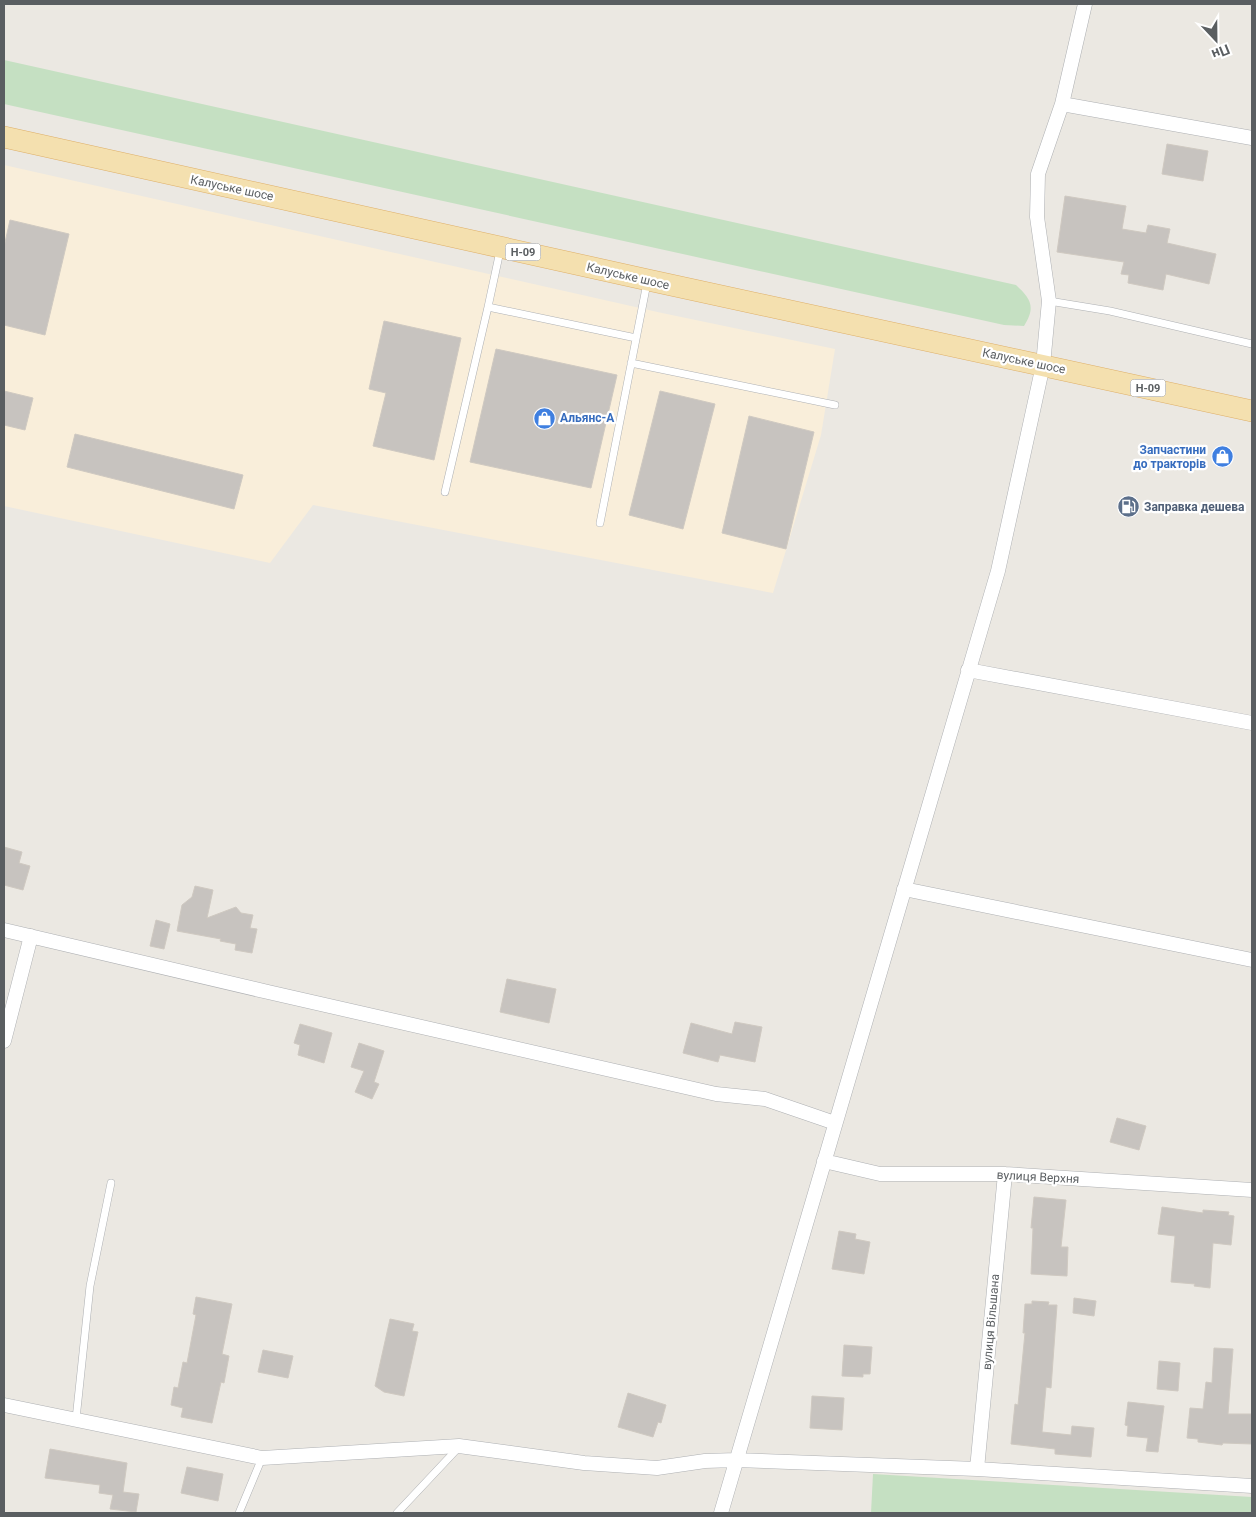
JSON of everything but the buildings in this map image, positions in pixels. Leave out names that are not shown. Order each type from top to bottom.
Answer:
[{"type":"main road","name":"Калуське шосе","points":[[4,137],[648,280],[1252,411]]},
{"type":"street","points":[[721,1513],[998,571],[1043,365],[1049,301],[1037,217],[1038,174],[1062,104],[1085,4]]},
{"type":"street","points":[[1062,104],[1252,138]]},
{"type":"street","points":[[968,670],[1252,723]]},
{"type":"street","points":[[904,889],[1252,960]]},
{"type":"street","points":[[4,930],[326,1006],[716,1094],[765,1099],[835,1123]]},
{"type":"street","points":[[4,1041],[31,936]]},
{"type":"street","name":"вулиця Верхня","points":[[824,1161],[880,1174],[1005,1174],[1252,1190]]},
{"type":"street","name":"вулиця Вільшана","points":[[977,1469],[1005,1174]]},
{"type":"street","points":[[4,1404],[262,1458],[459,1446],[584,1463],[657,1468],[705,1461],[736,1460],[977,1469],[1252,1486]]},
{"type":"lane","points":[[445,492],[500,247]]},
{"type":"lane","points":[[600,523],[648,280]]},
{"type":"lane","points":[[1049,301],[1110,310],[1252,344]]},
{"type":"lane","points":[[488,306],[636,338]]},
{"type":"lane","points":[[632,362],[835,405]]},
{"type":"lane","points":[[76,1420],[90,1286],[111,1183]]},
{"type":"lane","points":[[397,1513],[459,1446]]},
{"type":"lane","points":[[239,1513],[262,1458]]},
{"type":"shaded area","points":[[4,165],[662,313],[835,349],[821,435],[773,593],[313,505],[270,563],[4,506]]},
{"type":"green space","points":[[4,60],[1016,285],[1028,299],[1031,308],[1030,314],[1024,326],[1004,325],[4,104]]},
{"type":"green space","points":[[873,1474],[1252,1497],[1252,1513],[871,1513]]},
{"type":"place","name":"Альянс-А","points":[[544,418]]},
{"type":"place","name":"Запчастини до тракторів","points":[[1222,457]]},
{"type":"place","name":"Заправка дешева","points":[[1128,507]]}]
